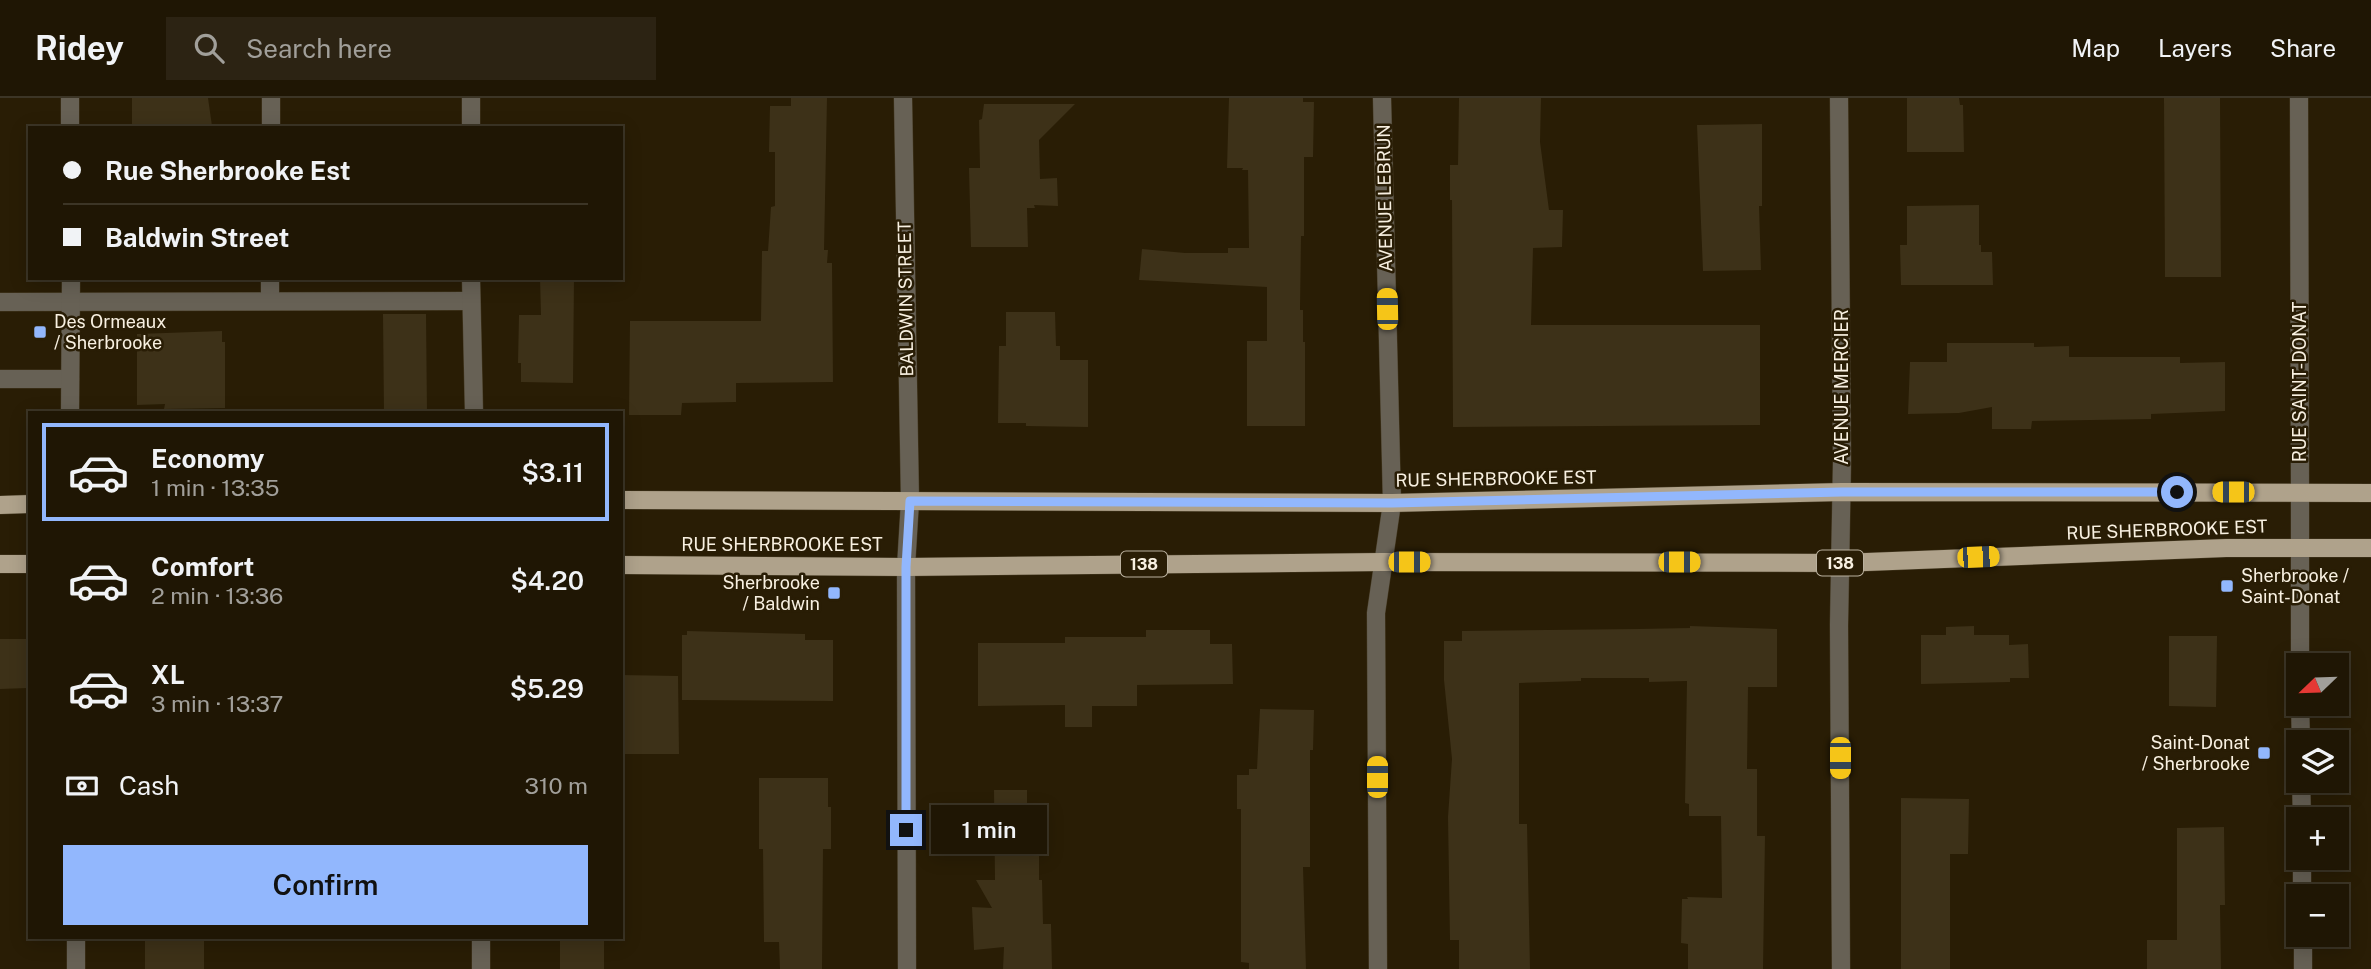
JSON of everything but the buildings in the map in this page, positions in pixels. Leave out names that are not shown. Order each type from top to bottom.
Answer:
[{"type":"main road","name":"RUE SHERBROOKE EST","points":[[623,500],[1392,503],[1842,492],[2371,493]]},
{"type":"main road","points":[[0,505],[28,504]]},
{"type":"main road","name":"RUE SHERBROOKE EST","points":[[623,565],[906,567],[1382,562],[1841,563],[2225,548],[2371,548]]},
{"type":"main road","points":[[0,564],[28,564]]},
{"type":"street","points":[[70,98],[70,126]]},
{"type":"street","points":[[271,98],[271,126]]},
{"type":"street","points":[[471,98],[471,126]]},
{"type":"street","name":"BALDWIN STREET","points":[[903,98],[910,501],[906,567]]},
{"type":"street","name":"AVENUE LEBRUN","points":[[1378,969],[1376,613],[1392,503],[1382,98]]},
{"type":"street","name":"AVENUE MERCIER","points":[[1839,98],[1841,969]]},
{"type":"street","name":"RUE SAINT-DONAT","points":[[2299,98],[2300,653]]},
{"type":"street","points":[[71,280],[71,411]]},
{"type":"street","points":[[270,280],[270,302]]},
{"type":"street","points":[[471,280],[474,411]]},
{"type":"street","points":[[0,302],[471,301]]},
{"type":"street","points":[[0,379],[70,379]]},
{"type":"street","points":[[906,567],[907,969]]},
{"type":"street","points":[[76,939],[76,969]]},
{"type":"street","points":[[481,939],[481,969]]},
{"type":"street","points":[[2303,947],[2303,969]]},
{"type":"place","name":"Des Ormeaux / Sherbrooke","points":[[40,332]]},
{"type":"place","name":"Sherbrooke / Saint-Donat","points":[[2227,586]]},
{"type":"place","name":"Sherbrooke / Baldwin","points":[[834,593]]},
{"type":"place","name":"Saint-Donat / Sherbrooke","points":[[2264,753]]},
{"type":"route","points":[[906,830],[906,567],[910,501],[1392,503],[1842,492],[2177,492]]}]
